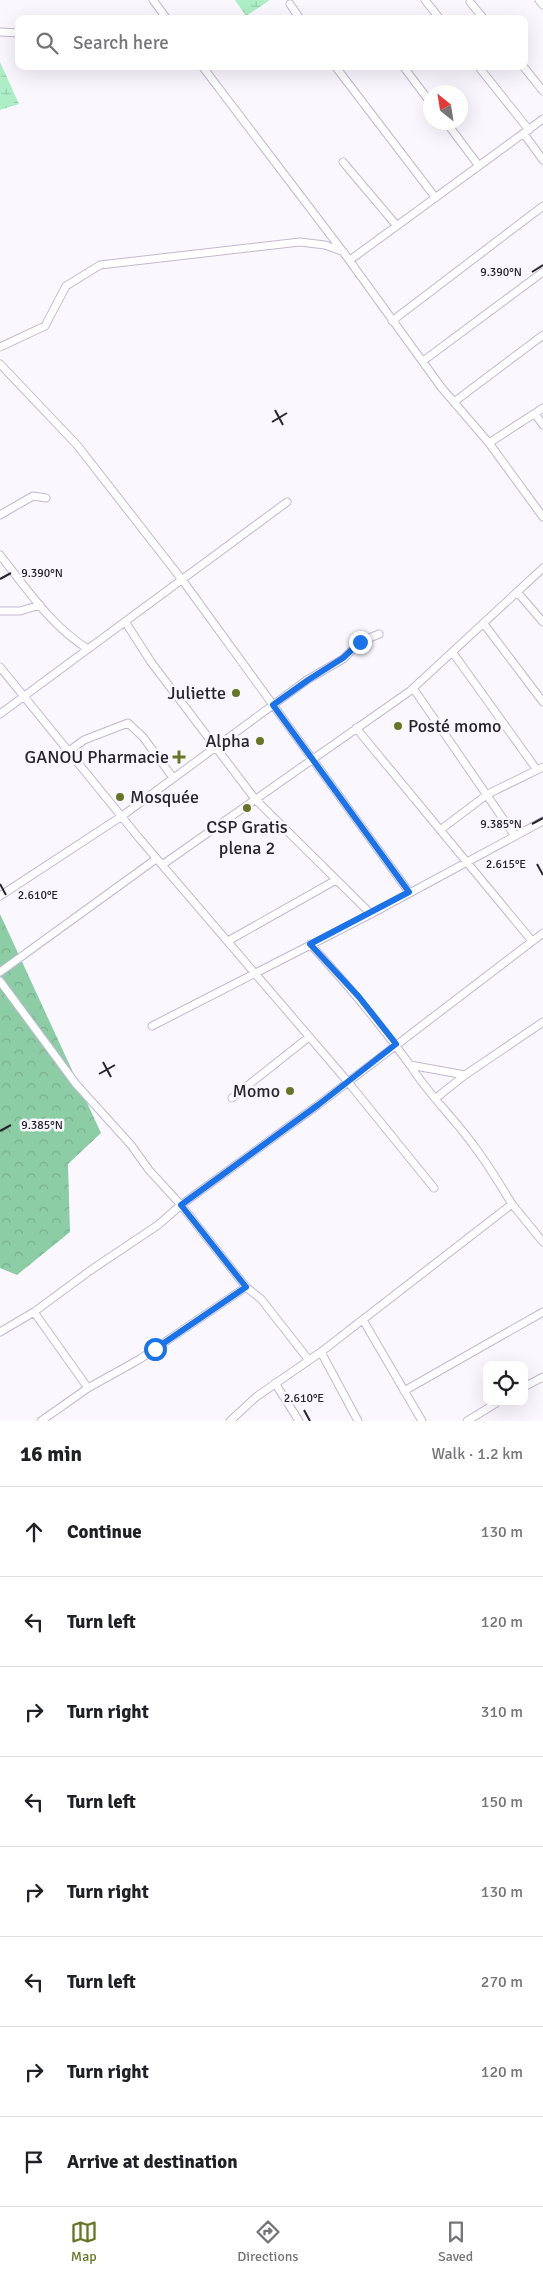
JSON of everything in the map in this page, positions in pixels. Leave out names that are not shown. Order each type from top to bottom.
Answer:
[{"type":"street","points":[[153,0],[164,15]]},
{"type":"street","points":[[425,0],[437,15]]},
{"type":"street","points":[[539,0],[543,5]]},
{"type":"street","points":[[470,2],[481,15]]},
{"type":"street","points":[[290,4],[297,15]]},
{"type":"street","points":[[0,32],[15,33]]},
{"type":"street","points":[[205,70],[350,260],[422,361],[489,443],[543,517]]},
{"type":"street","points":[[338,70],[435,197]]},
{"type":"street","points":[[406,70],[423,93]]},
{"type":"street","points":[[481,70],[527,132],[543,160]]},
{"type":"street","points":[[526,70],[543,91]]},
{"type":"street","points":[[350,260],[543,119]]},
{"type":"street","points":[[452,130],[479,166]]},
{"type":"street","points":[[343,162],[397,226]]},
{"type":"street","points":[[392,321],[543,206]]},
{"type":"street","points":[[0,347],[45,326],[66,286],[100,266],[300,242],[325,245],[344,252]]},
{"type":"street","points":[[422,361],[543,272]]},
{"type":"street","points":[[454,402],[543,335]]},
{"type":"street","points":[[0,364],[77,445],[183,581],[409,892]]},
{"type":"street","points":[[489,443],[543,408]]},
{"type":"street","points":[[535,414],[543,425]]},
{"type":"street","points":[[0,515],[33,496],[46,498]]},
{"type":"street","points":[[0,714],[183,581],[287,502]]},
{"type":"street","points":[[0,556],[66,634],[88,649]]},
{"type":"street","points":[[162,865],[414,688],[543,568]]},
{"type":"street","points":[[518,593],[543,622]]},
{"type":"street","points":[[0,610],[20,611],[40,605]]},
{"type":"street","points":[[126,623],[151,662],[255,799],[371,914]]},
{"type":"street","points":[[484,624],[543,702]]},
{"type":"street","points":[[0,896],[122,816],[214,747],[308,680],[343,658],[360,642],[379,634]]},
{"type":"street","points":[[440,830],[488,794],[540,769],[453,653]]},
{"type":"street","points":[[0,667],[156,859],[348,1082],[434,1188]]},
{"type":"street","points":[[414,688],[515,836]]},
{"type":"street","points":[[69,751],[84,740],[128,723],[143,737],[171,775]]},
{"type":"street","points":[[356,728],[532,941]]},
{"type":"street","points":[[152,1026],[371,914],[543,821]]},
{"type":"street","points":[[0,972],[156,859]]},
{"type":"street","points":[[228,941],[336,880]]},
{"type":"street","points":[[0,1332],[34,1312],[90,1270],[158,1225],[181,1205],[348,1082],[543,933]]},
{"type":"street","points":[[310,944],[359,997],[396,1044],[421,1083],[436,1098],[474,1146],[512,1204],[543,1242]]},
{"type":"street","points":[[0,981],[76,1084],[131,1145],[149,1170],[181,1205],[246,1287],[260,1299],[308,1359]]},
{"type":"street","points":[[436,1098],[465,1075],[543,1022]]},
{"type":"street","points":[[232,1098],[309,1037]]},
{"type":"street","points":[[410,1065],[465,1075]]},
{"type":"street","points":[[230,1421],[275,1383],[321,1352],[512,1204]]},
{"type":"street","points":[[41,1421],[88,1388],[140,1359],[246,1287]]},
{"type":"street","points":[[34,1312],[88,1388]]},
{"type":"street","points":[[404,1392],[543,1312]]},
{"type":"street","points":[[363,1320],[422,1421]]},
{"type":"street","points":[[321,1352],[358,1421]]},
{"type":"street","points":[[528,1386],[543,1377]]},
{"type":"street","points":[[275,1383],[299,1421]]},
{"type":"street","points":[[466,1421],[491,1406]]},
{"type":"green space","points":[[235,0],[270,0],[248,15],[245,15]]},
{"type":"green space","points":[[0,62],[19,104],[0,110]]},
{"type":"green space","points":[[0,914],[101,1133],[68,1164],[70,1232],[17,1275],[0,1268]]},
{"type":"place","name":"Juliette","points":[[236,693]]},
{"type":"place","name":"Posté momo","points":[[398,726]]},
{"type":"place","name":"Alpha","points":[[260,741]]},
{"type":"place","name":"GANOU Pharmacie","points":[[179,757]]},
{"type":"place","name":"Mosquée","points":[[120,797]]},
{"type":"place","name":"CSP Gratis plena 2","points":[[247,808]]},
{"type":"place","name":"Momo","points":[[290,1091]]},
{"type":"route","points":[[155,1349],[233,1298],[246,1287],[181,1205],[318,1105],[396,1044],[359,997],[310,944],[371,914],[409,892],[273,705],[343,658],[360,642]]}]
